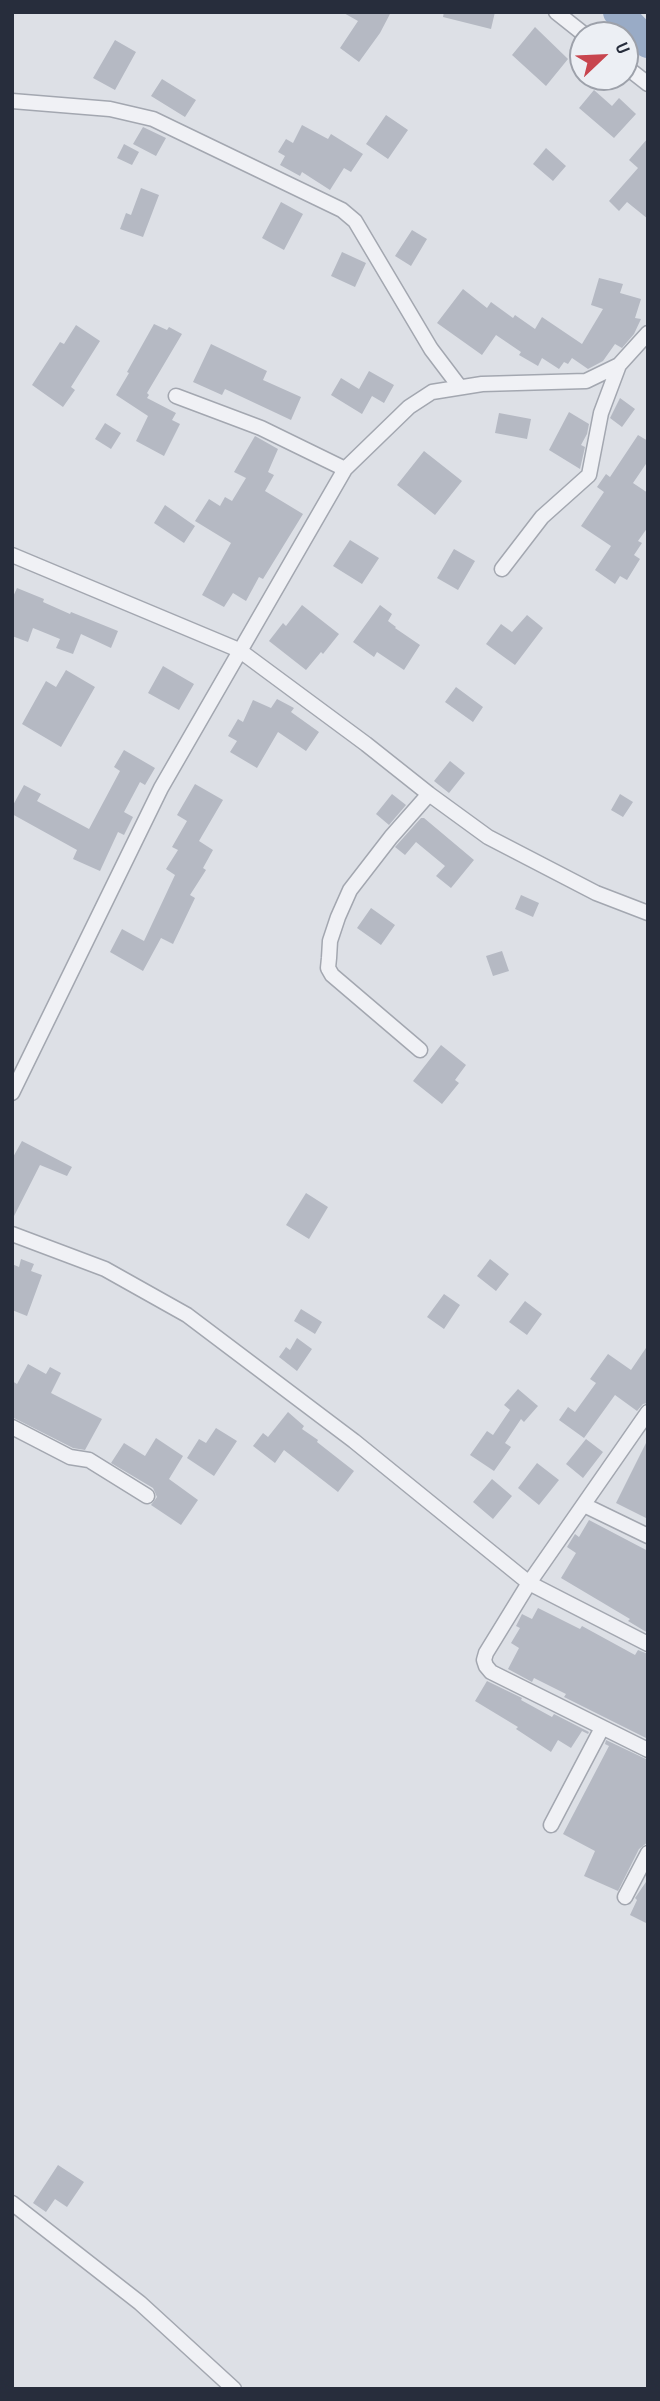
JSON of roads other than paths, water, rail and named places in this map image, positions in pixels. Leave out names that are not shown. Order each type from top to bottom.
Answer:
[{"type":"street","points":[[12,101],[110,109],[153,119],[342,210],[355,221],[431,349],[459,386]]},
{"type":"street","points":[[14,1086],[89,940],[161,788],[345,469],[410,407],[432,392],[459,386],[579,383],[619,365],[648,333]]},
{"type":"street","points":[[502,569],[541,517],[589,475],[601,413],[619,365]]},
{"type":"street","points":[[176,396],[261,428],[345,469]]},
{"type":"street","points":[[12,555],[239,650],[488,837],[596,893],[648,913]]},
{"type":"street","points":[[419,1050],[332,975],[328,968],[330,941],[350,890],[391,836],[429,794]]},
{"type":"street","points":[[12,1234],[105,1269],[187,1315],[354,1441],[529,1583],[648,1644]]},
{"type":"street","points":[[648,1412],[642,1432],[584,1504],[529,1583],[486,1653],[486,1666],[491,1672],[648,1750]]},
{"type":"street","points":[[12,1427],[70,1457],[89,1460],[147,1496]]},
{"type":"street","points":[[584,1504],[648,1536]]},
{"type":"street","points":[[551,1825],[602,1728]]},
{"type":"street","points":[[625,1897],[648,1853]]},
{"type":"street","points":[[12,2203],[140,2303],[234,2389]]},
{"type":"waterway","points":[[618,12],[648,43]]}]
